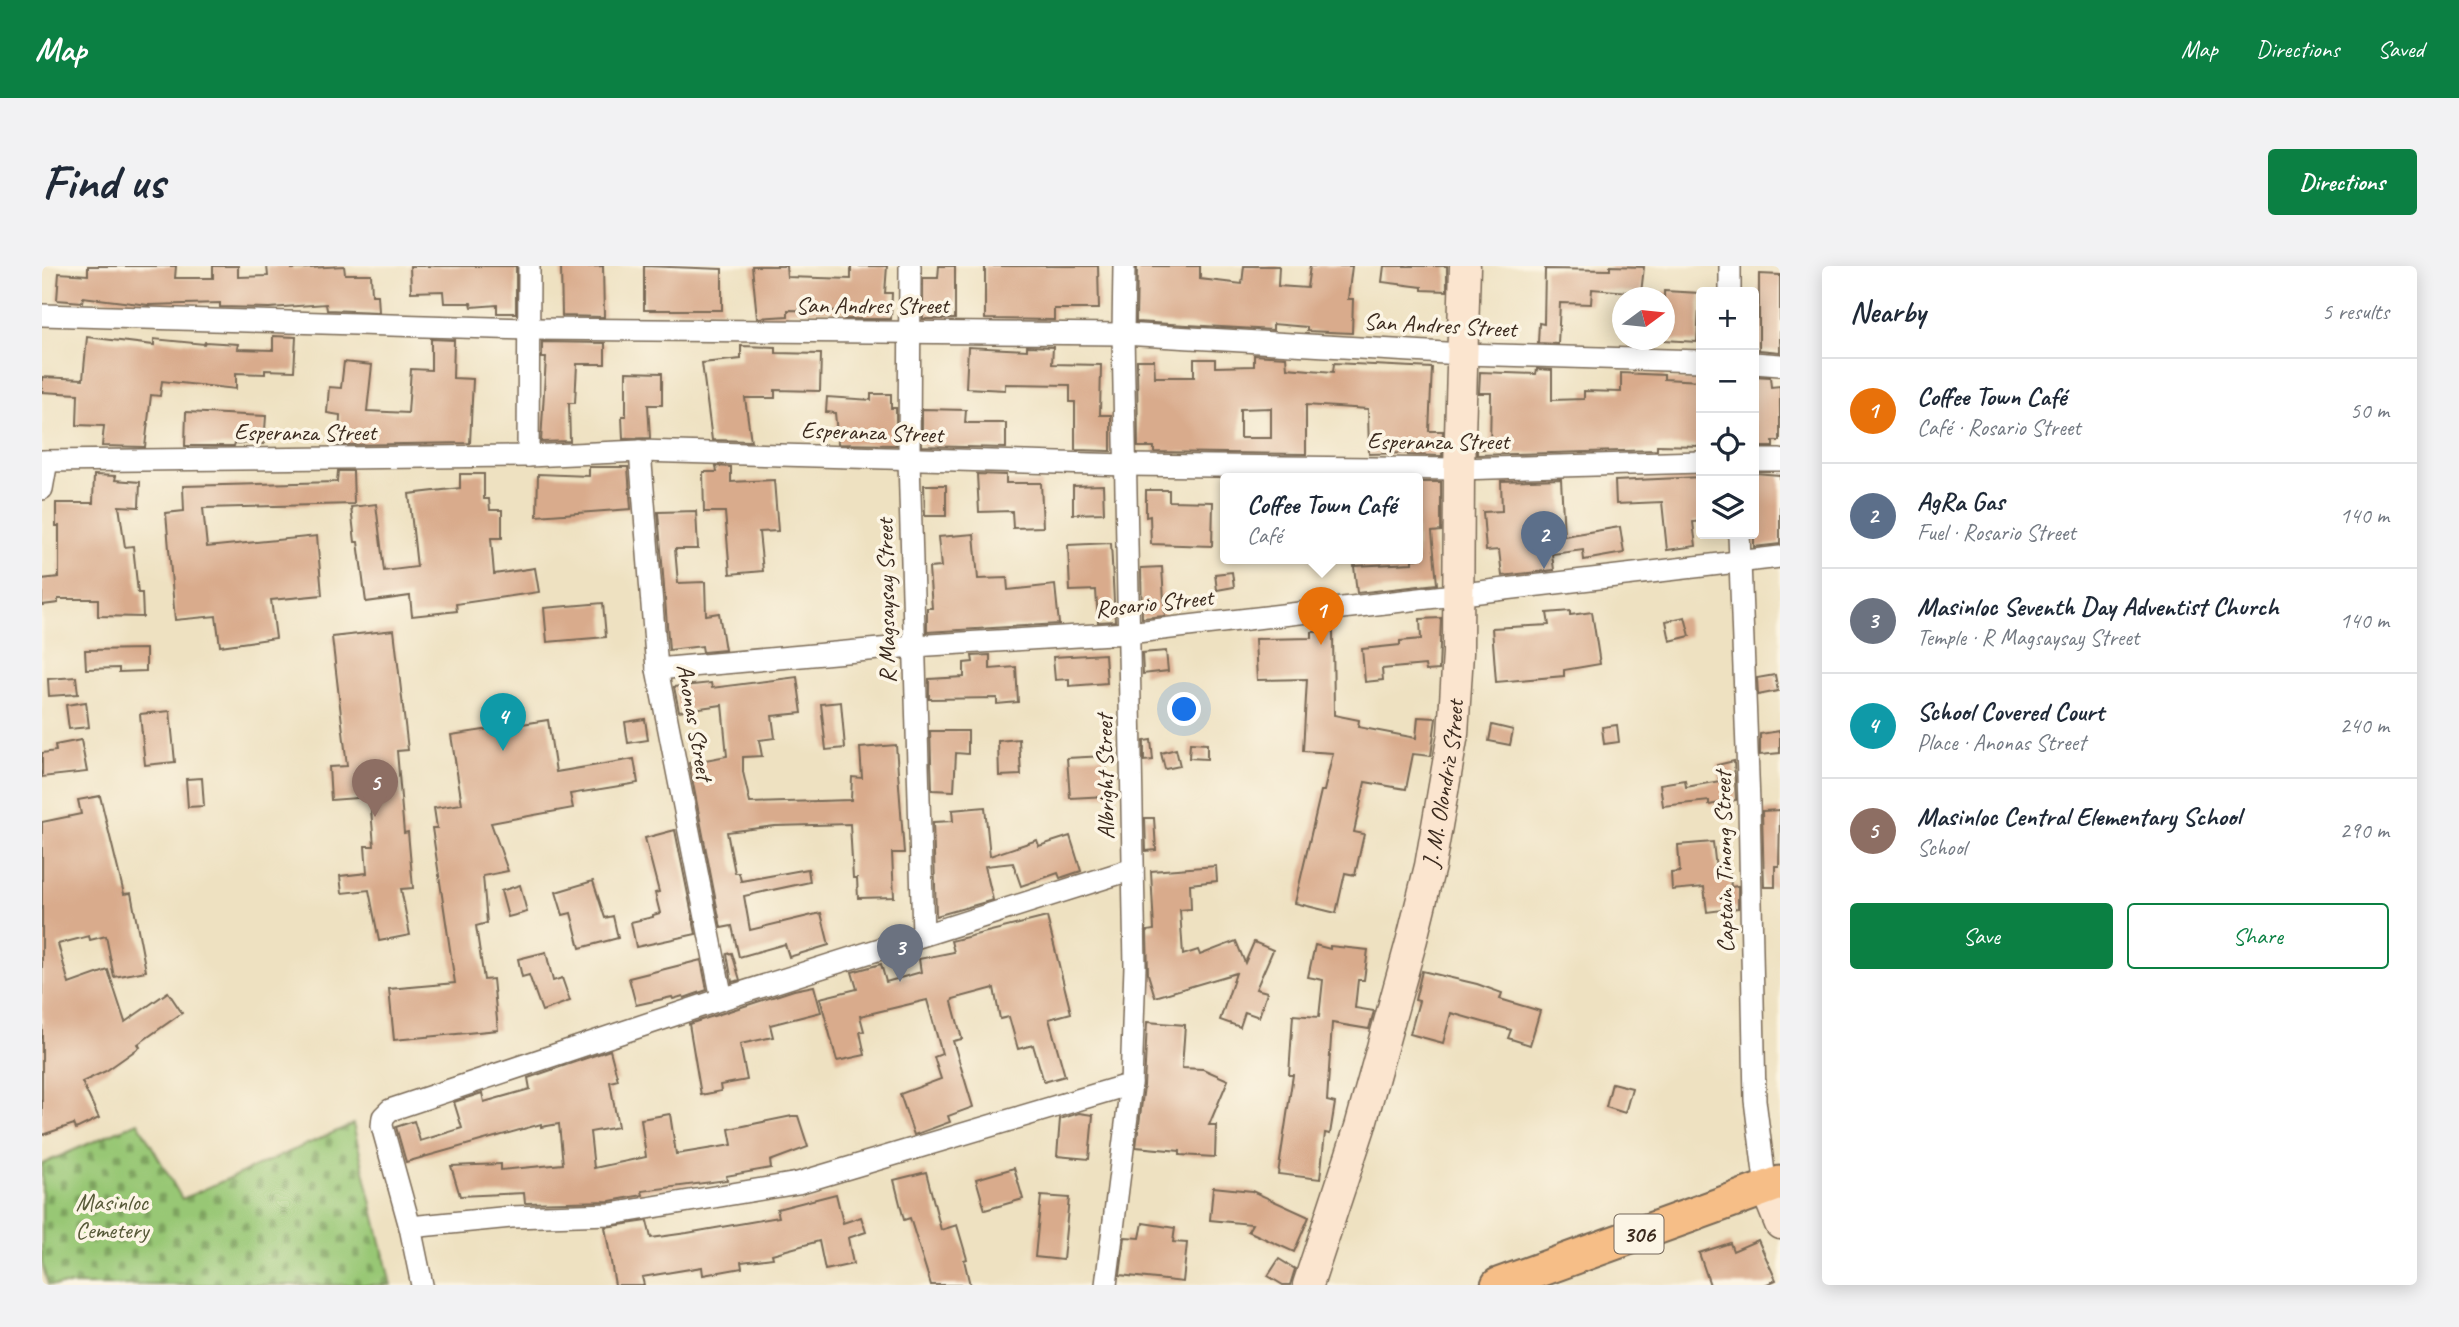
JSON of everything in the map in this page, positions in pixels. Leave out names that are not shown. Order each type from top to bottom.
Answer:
[{"type":"main road","name":"306","points":[[1499,1285],[1773,1186]]},
{"type":"street","points":[[528,266],[528,456]]},
{"type":"street","name":"R Magsaysay Street","points":[[910,266],[909,460],[923,934]]},
{"type":"street","name":"Albright Street","points":[[1106,1285],[1131,1084],[1135,966],[1124,266]]},
{"type":"street","name":"J. M. Olondriz Street","points":[[1308,1285],[1360,1127],[1430,866],[1453,734],[1459,595],[1459,469],[1465,266]]},
{"type":"street","points":[[1730,266],[1730,287]]},
{"type":"street","name":"San Andres Street","points":[[42,315],[529,329],[1123,334],[1462,354],[1696,361]]},
{"type":"street","points":[[1759,363],[1780,365]]},
{"type":"street","name":"Esperanza Street","points":[[44,461],[528,456],[640,451],[909,460],[1459,469],[1696,462]]},
{"type":"street","name":"Anonas Street","points":[[640,451],[657,669],[722,999]]},
{"type":"street","points":[[1759,460],[1780,460]]},
{"type":"street","points":[[42,489],[44,461]]},
{"type":"street","name":"Captain Tinong Street","points":[[1739,539],[1749,803],[1755,1100],[1773,1186]]},
{"type":"street","name":"Rosario Street","points":[[657,669],[913,646],[1128,633],[1780,557]]},
{"type":"street","points":[[422,1285],[410,1227],[382,1126],[383,1117],[390,1110],[722,999],[1133,869]]},
{"type":"street","points":[[410,1227],[511,1217],[611,1214],[798,1183],[1131,1084]]},
{"type":"street","points":[[1773,1186],[1780,1224]]},
{"type":"green space","name":"Masinloc Cemetery","points":[[138,1122],[182,1199],[353,1124],[391,1285],[48,1285],[42,1263],[42,1164]]},
{"type":"building","points":[[88,266],[176,266],[175,278],[213,278],[213,266],[238,266],[238,277],[268,276],[267,266],[292,266],[292,269],[344,266],[345,274],[371,274],[372,295],[378,295],[379,312],[327,310],[326,304],[269,308],[220,307],[220,303],[148,305],[83,297],[82,302],[57,300],[59,273],[88,275]]},
{"type":"building","points":[[410,266],[516,266],[516,313],[497,313],[497,305],[472,307],[471,303],[444,303],[443,291],[411,292]]},
{"type":"building","points":[[603,266],[604,317],[562,316],[561,267]]},
{"type":"building","points":[[644,266],[722,269],[722,310],[644,310]]},
{"type":"building","points":[[752,266],[786,266],[787,277],[851,279],[851,266],[887,266],[885,293],[892,293],[891,319],[844,319],[844,311],[788,310],[788,316],[757,318]]},
{"type":"building","points":[[939,266],[955,266],[955,319],[923,319],[923,278],[938,278]]},
{"type":"building","points":[[985,266],[1098,266],[1099,309],[1054,309],[1054,320],[985,319]]},
{"type":"building","points":[[1137,266],[1200,266],[1200,279],[1242,284],[1244,266],[1279,266],[1278,286],[1307,288],[1310,266],[1352,266],[1348,299],[1353,299],[1352,333],[1307,331],[1307,327],[1273,324],[1273,330],[1136,322]]},
{"type":"building","points":[[1384,266],[1447,266],[1447,291],[1422,290],[1422,287],[1382,282]]},
{"type":"building","points":[[1610,266],[1644,267],[1642,287],[1612,287],[1612,291],[1592,289],[1591,304],[1560,303],[1558,344],[1538,343],[1539,323],[1544,324],[1545,269],[1610,270]]},
{"type":"building","points":[[1759,274],[1780,275],[1780,352],[1759,350]]},
{"type":"building","points":[[1675,292],[1696,293],[1696,342],[1675,341]]},
{"type":"building","points":[[273,336],[296,337],[294,371],[236,373],[236,389],[162,381],[160,396],[151,395],[145,447],[102,446],[104,426],[77,425],[78,394],[42,392],[42,377],[83,379],[87,337],[154,345],[154,339],[238,344],[237,349],[273,350]]},
{"type":"building","points":[[431,339],[454,340],[453,378],[473,379],[470,443],[339,445],[340,415],[327,413],[329,387],[341,388],[344,362],[372,365],[367,411],[408,413],[411,369],[431,370]]},
{"type":"building","points":[[542,342],[605,343],[605,364],[577,364],[575,403],[569,403],[570,441],[541,442],[546,358],[542,358]]},
{"type":"building","points":[[741,346],[776,347],[776,353],[821,354],[820,391],[775,390],[775,398],[745,398],[751,441],[712,440],[702,363],[741,359]]},
{"type":"building","points":[[1027,346],[1053,347],[1052,364],[1101,365],[1100,415],[1111,415],[1111,451],[1075,450],[1075,402],[1070,402],[1070,385],[1005,384],[1005,390],[966,388],[968,347],[1027,350]]},
{"type":"building","points":[[1254,355],[1286,357],[1287,368],[1333,372],[1334,363],[1432,368],[1429,431],[1443,431],[1442,456],[1369,454],[1368,409],[1306,405],[1306,454],[1154,452],[1154,447],[1138,447],[1137,360],[1154,360],[1155,377],[1194,377],[1194,359],[1215,359],[1215,367],[1254,366]],"holes":[[[1271,408],[1271,438],[1240,438],[1240,409]]]},
{"type":"building","points":[[1537,369],[1552,370],[1552,400],[1584,399],[1584,391],[1621,392],[1621,373],[1664,375],[1664,379],[1696,381],[1696,446],[1657,445],[1657,450],[1477,455],[1477,449],[1490,449],[1491,393],[1479,393],[1480,372],[1536,374]]},
{"type":"building","points":[[626,372],[662,373],[662,405],[648,405],[650,438],[623,439]]},
{"type":"building","points":[[1759,376],[1770,377],[1771,387],[1780,386],[1780,441],[1773,441],[1773,447],[1759,447]]},
{"type":"building","points":[[871,394],[891,394],[891,408],[896,408],[896,445],[838,444],[835,413],[826,412],[827,397],[871,400]]},
{"type":"building","points":[[922,409],[966,410],[965,423],[1006,423],[1006,448],[922,446]]},
{"type":"building","points":[[186,412],[266,416],[264,444],[185,446]]},
{"type":"building","points":[[716,466],[731,467],[731,482],[774,480],[778,531],[759,532],[763,571],[730,574],[725,512],[704,512],[703,472],[717,472]]},
{"type":"building","points":[[589,467],[628,467],[631,509],[537,516],[538,474],[589,476]]},
{"type":"building","points":[[338,471],[353,471],[354,504],[203,508],[207,547],[317,536],[322,595],[271,600],[276,638],[220,646],[216,616],[175,620],[166,513],[184,511],[183,486],[337,482]]},
{"type":"building","points":[[1759,473],[1780,475],[1780,544],[1754,547],[1754,539],[1759,539]]},
{"type":"building","points":[[460,474],[484,474],[484,499],[489,499],[490,510],[502,510],[502,538],[491,538],[494,574],[535,568],[539,592],[456,604],[457,611],[412,616],[410,596],[366,602],[351,507],[376,504],[384,571],[417,567],[409,494],[460,488]]},
{"type":"building","points":[[977,474],[1006,475],[1006,483],[1041,483],[1043,527],[1013,528],[1012,511],[979,512]]},
{"type":"building","points":[[94,475],[116,476],[115,480],[140,482],[139,507],[119,506],[125,547],[133,546],[138,593],[142,593],[143,617],[98,616],[98,599],[58,599],[58,603],[42,605],[42,579],[59,577],[56,503],[93,503]]},
{"type":"building","points":[[1696,477],[1696,522],[1693,522],[1696,546],[1667,550],[1662,502],[1616,504],[1615,481]]},
{"type":"building","points":[[1561,479],[1564,536],[1620,527],[1624,553],[1584,560],[1583,550],[1552,554],[1554,570],[1502,576],[1499,550],[1486,551],[1483,512],[1502,511],[1501,481]]},
{"type":"building","points":[[1423,482],[1441,482],[1441,531],[1432,532],[1437,584],[1357,593],[1354,566],[1423,564]]},
{"type":"building","points":[[924,485],[946,485],[946,516],[925,516]]},
{"type":"building","points":[[1103,485],[1104,513],[1073,514],[1073,486]]},
{"type":"building","points":[[1146,490],[1169,490],[1169,501],[1213,502],[1212,546],[1151,544],[1150,516],[1146,517]]},
{"type":"building","points":[[696,511],[698,549],[675,549],[678,583],[705,582],[706,615],[719,613],[725,650],[703,652],[702,646],[669,650],[658,512]]},
{"type":"building","points":[[974,534],[978,579],[1007,578],[1008,590],[1055,585],[1059,624],[927,632],[927,608],[932,608],[929,568],[941,567],[938,537]]},
{"type":"building","points":[[1111,543],[1115,621],[1098,622],[1096,590],[1070,591],[1068,545]]},
{"type":"building","points":[[1162,567],[1165,616],[1142,618],[1141,568]]},
{"type":"building","points":[[1232,572],[1234,587],[1217,590],[1215,574]]},
{"type":"building","points":[[603,603],[606,637],[547,642],[544,608]]},
{"type":"building","points":[[1570,611],[1570,615],[1592,612],[1600,664],[1564,670],[1564,676],[1496,682],[1492,628],[1549,625],[1547,613]]},
{"type":"building","points":[[1685,617],[1690,636],[1670,641],[1666,621]]},
{"type":"building","points":[[1441,618],[1439,670],[1426,671],[1425,665],[1382,669],[1383,680],[1365,682],[1362,649],[1400,645],[1400,641],[1421,639],[1420,619]]},
{"type":"building","points":[[394,630],[408,750],[397,751],[404,833],[408,832],[413,888],[401,889],[410,935],[379,941],[369,890],[342,893],[340,876],[367,873],[365,846],[374,846],[370,797],[331,800],[329,767],[347,766],[332,637]]},
{"type":"building","points":[[1333,631],[1334,715],[1359,720],[1358,727],[1416,738],[1418,717],[1436,718],[1431,756],[1413,754],[1406,789],[1365,782],[1354,832],[1364,834],[1355,875],[1345,873],[1336,913],[1295,903],[1321,791],[1324,791],[1333,753],[1303,751],[1307,679],[1257,680],[1255,639],[1312,638],[1312,632]]},
{"type":"building","points":[[146,649],[146,671],[86,669],[85,650]]},
{"type":"building","points":[[1166,651],[1168,671],[1143,674],[1142,653]]},
{"type":"building","points":[[1105,654],[1107,683],[1069,686],[1069,679],[1055,680],[1053,657]]},
{"type":"building","points":[[990,655],[990,669],[1016,667],[1018,702],[997,704],[997,698],[929,699],[929,679],[964,677],[964,663],[973,662],[972,656]]},
{"type":"building","points":[[1775,675],[1778,691],[1758,695],[1757,678]]},
{"type":"building","points":[[76,677],[78,694],[49,696],[48,679]]},
{"type":"building","points":[[797,677],[802,713],[772,716],[775,738],[759,740],[762,756],[743,757],[743,772],[750,803],[851,800],[852,777],[862,778],[860,748],[896,745],[904,853],[892,853],[894,897],[858,898],[857,878],[853,878],[850,824],[775,826],[727,832],[735,873],[739,873],[741,881],[808,869],[810,882],[744,896],[750,930],[821,913],[829,945],[789,957],[785,944],[739,957],[732,926],[721,928],[689,763],[727,756],[722,705],[679,711],[674,687],[711,683],[712,688]]},
{"type":"building","points":[[86,702],[89,727],[69,729],[66,705]]},
{"type":"building","points":[[841,702],[845,748],[826,750],[821,704]]},
{"type":"building","points":[[170,711],[175,762],[145,765],[140,714]]},
{"type":"building","points":[[645,719],[648,740],[628,743],[625,722]]},
{"type":"building","points":[[548,720],[556,772],[634,759],[638,783],[570,794],[573,808],[491,823],[508,871],[483,876],[487,923],[476,926],[484,980],[493,979],[498,1030],[394,1040],[389,989],[455,983],[432,828],[437,828],[434,808],[462,804],[451,735]]},
{"type":"building","points":[[1492,725],[1513,730],[1510,745],[1489,741]]},
{"type":"building","points":[[1617,725],[1619,742],[1604,744],[1602,727]]},
{"type":"building","points":[[930,731],[968,731],[968,754],[956,753],[954,791],[932,790]]},
{"type":"building","points":[[1780,731],[1780,753],[1760,755],[1760,734]]},
{"type":"building","points":[[1019,739],[1021,775],[999,776],[998,741]]},
{"type":"building","points":[[81,740],[87,772],[42,777],[42,753],[56,751],[55,745]]},
{"type":"building","points":[[1151,740],[1153,760],[1144,761],[1144,741]]},
{"type":"building","points":[[1190,743],[1207,744],[1207,759],[1189,758]]},
{"type":"building","points":[[1176,749],[1180,766],[1165,769],[1161,753]]},
{"type":"building","points":[[1105,756],[1107,796],[1070,798],[1067,758]]},
{"type":"building","points":[[1734,761],[1736,800],[1709,805],[1709,801],[1663,806],[1660,784],[1685,780],[1686,787],[1720,781],[1717,765]]},
{"type":"building","points":[[202,778],[204,806],[188,807],[186,779]]},
{"type":"building","points":[[100,796],[124,894],[131,893],[146,971],[114,977],[106,936],[90,940],[89,936],[58,944],[69,984],[108,970],[125,1022],[168,992],[182,1013],[106,1071],[82,1082],[99,1118],[76,1129],[74,1124],[42,1135],[42,822],[81,814],[78,800]]},
{"type":"building","points":[[985,807],[990,856],[1037,840],[1039,846],[1070,836],[1081,871],[1060,878],[1058,873],[1021,886],[1013,863],[985,866],[993,900],[936,916],[933,822],[953,821],[952,810]]},
{"type":"building","points":[[1780,810],[1779,866],[1775,866],[1775,887],[1764,887],[1762,811]]},
{"type":"building","points":[[1145,818],[1154,818],[1156,850],[1146,851]]},
{"type":"building","points":[[675,830],[696,934],[636,947],[631,922],[660,913],[655,893],[659,892],[645,838]]},
{"type":"building","points":[[1713,842],[1716,869],[1729,868],[1731,887],[1738,886],[1738,908],[1707,912],[1704,887],[1672,890],[1671,873],[1680,872],[1678,845]]},
{"type":"building","points":[[1216,866],[1217,881],[1190,884],[1191,909],[1180,910],[1183,955],[1198,950],[1200,955],[1236,941],[1245,963],[1254,942],[1273,950],[1256,989],[1267,992],[1259,1017],[1245,1012],[1240,1027],[1220,1020],[1236,973],[1155,997],[1148,974],[1147,931],[1154,930],[1151,871]]},
{"type":"building","points":[[593,881],[605,918],[613,916],[618,938],[580,948],[571,913],[563,915],[556,892]]},
{"type":"building","points":[[520,885],[527,912],[508,917],[501,891]]},
{"type":"building","points":[[1047,917],[1071,1013],[1049,1019],[1065,1076],[1044,1082],[1033,1045],[1018,1049],[1009,1017],[1000,1019],[994,988],[953,999],[962,1039],[953,1041],[973,1107],[948,1116],[950,1122],[914,1135],[900,1094],[941,1079],[934,1057],[942,1054],[927,1000],[860,1016],[865,1055],[837,1061],[820,998],[857,989],[852,972],[881,964],[886,982],[921,972],[919,959],[954,952],[951,941]]},
{"type":"building","points":[[1315,945],[1330,949],[1330,946],[1368,950],[1364,980],[1358,980],[1355,1008],[1374,1011],[1369,1029],[1332,1023],[1327,1101],[1335,1103],[1330,1134],[1325,1133],[1320,1179],[1278,1174],[1293,1075],[1289,1075],[1293,1015],[1319,1017],[1323,980],[1308,977]]},
{"type":"building","points":[[546,952],[553,981],[562,978],[570,1001],[542,1011],[529,975],[522,977],[518,959]]},
{"type":"building","points":[[732,953],[740,980],[732,982],[727,954]]},
{"type":"building","points":[[701,960],[707,990],[684,998],[672,997],[636,1005],[629,978]]},
{"type":"building","points":[[1422,971],[1477,984],[1502,993],[1500,999],[1540,1011],[1530,1045],[1508,1038],[1511,1030],[1451,1013],[1443,1043],[1410,1034],[1419,1001],[1415,1000]]},
{"type":"building","points":[[814,986],[821,1012],[770,1025],[773,1037],[740,1044],[747,1080],[720,1085],[721,1091],[701,1095],[689,1024]]},
{"type":"building","points":[[1147,1022],[1185,1025],[1182,1068],[1203,1069],[1228,1080],[1209,1125],[1216,1125],[1215,1157],[1180,1155],[1180,1151],[1136,1147],[1144,1086]]},
{"type":"building","points":[[610,1050],[618,1080],[610,1082],[618,1127],[590,1132],[594,1168],[646,1157],[641,1119],[670,1114],[676,1154],[732,1145],[729,1129],[792,1116],[798,1116],[808,1147],[770,1161],[771,1168],[726,1176],[727,1180],[642,1191],[643,1195],[610,1201],[525,1203],[524,1193],[460,1196],[451,1166],[501,1164],[501,1170],[563,1164],[559,1124],[541,1127],[541,1124],[406,1162],[396,1127],[414,1121],[420,1141],[462,1128],[454,1102],[482,1093],[484,1102],[530,1089],[528,1078]]},
{"type":"building","points":[[1612,1083],[1632,1088],[1625,1113],[1606,1107]]},
{"type":"building","points":[[1079,1113],[1093,1115],[1089,1159],[1057,1156],[1060,1119]]},
{"type":"building","points":[[1014,1168],[1023,1199],[985,1210],[976,1179]]},
{"type":"building","points":[[926,1172],[941,1230],[957,1225],[967,1259],[964,1260],[970,1285],[931,1285],[910,1218],[904,1220],[894,1180]]},
{"type":"building","points":[[1213,1187],[1252,1191],[1309,1217],[1294,1252],[1248,1231],[1252,1224],[1210,1220]]},
{"type":"building","points":[[836,1194],[843,1223],[861,1217],[866,1232],[848,1238],[853,1264],[825,1270],[819,1241],[772,1254],[773,1258],[741,1262],[742,1268],[703,1275],[702,1267],[642,1277],[644,1285],[615,1285],[605,1227],[647,1221],[651,1238],[687,1233],[779,1217],[777,1209]]},
{"type":"building","points":[[1041,1196],[1069,1198],[1063,1260],[1035,1257]]},
{"type":"building","points":[[1143,1223],[1175,1228],[1173,1242],[1187,1243],[1183,1282],[1120,1275],[1125,1237],[1140,1238]]},
{"type":"building","points":[[1758,1240],[1776,1280],[1765,1285],[1710,1285],[1699,1253],[1730,1243],[1733,1251]]},
{"type":"building","points":[[1279,1259],[1295,1269],[1290,1285],[1283,1285],[1268,1276]]},
{"type":"place","name":"AgRa Gas","points":[[1544,569]]},
{"type":"place","name":"Coffee Town Café","points":[[1321,645]]},
{"type":"place","name":"School Covered Court","points":[[503,751]]},
{"type":"place","name":"Masinloc Central Elementary School","points":[[375,817]]},
{"type":"place","name":"Masinloc Seventh Day Adventist Church","points":[[900,982]]}]
